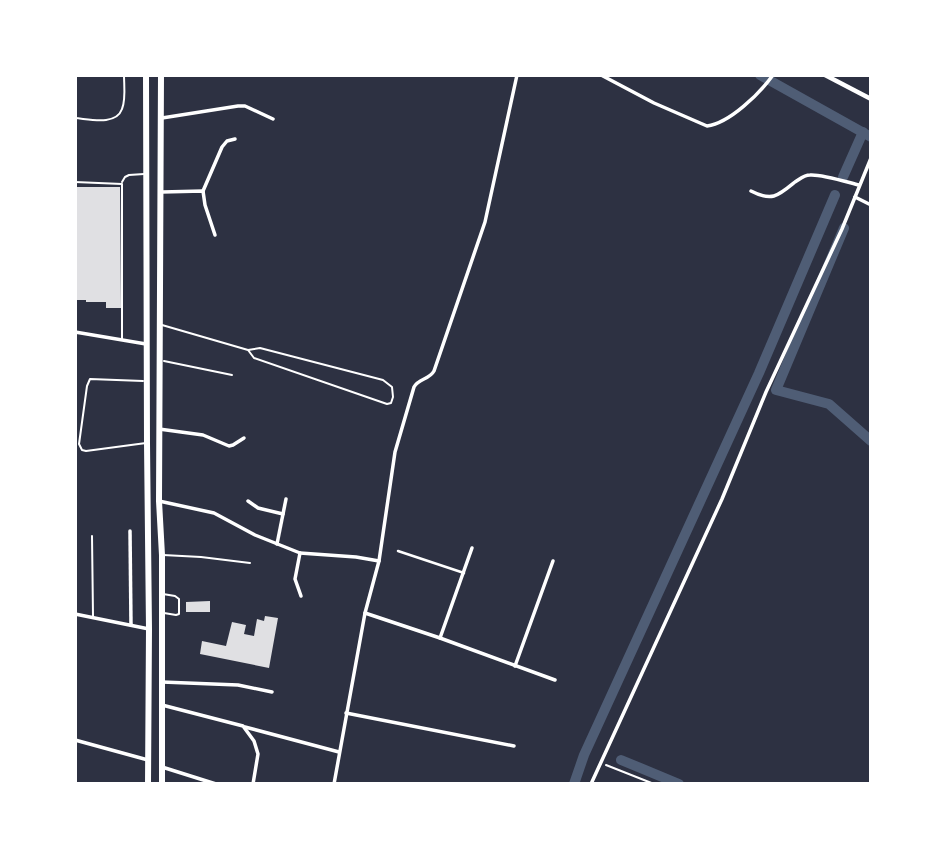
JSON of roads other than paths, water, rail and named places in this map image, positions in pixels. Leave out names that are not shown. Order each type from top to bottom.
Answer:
[{"type":"main road","points":[[146,75],[148,784]]},
{"type":"main road","points":[[161,75],[159,501],[162,555],[162,784]]},
{"type":"main road","points":[[149,566],[153,558],[162,555]]},
{"type":"street","points":[[334,784],[365,613],[379,561],[395,452],[416,383],[434,371],[485,222],[517,75]]},
{"type":"street","points":[[601,75],[654,103],[707,126],[715,125],[746,105],[773,75]]},
{"type":"street","points":[[825,75],[871,99]]},
{"type":"street","points":[[162,118],[245,106],[273,119]]},
{"type":"street","points":[[215,234],[203,191],[222,147],[227,141],[235,139]]},
{"type":"street","points":[[591,784],[722,499],[766,392],[842,229],[871,158]]},
{"type":"street","points":[[751,191],[761,197],[773,197],[809,174],[859,185]]},
{"type":"street","points":[[162,192],[203,191]]},
{"type":"street","points":[[855,197],[871,205]]},
{"type":"street","points":[[75,332],[147,344]]},
{"type":"street","points":[[159,429],[203,435],[229,446],[243,438]]},
{"type":"street","points":[[277,544],[286,499]]},
{"type":"street","points":[[248,500],[258,508],[283,514]]},
{"type":"street","points":[[159,501],[214,513],[255,535],[300,553],[379,561]]},
{"type":"street","points":[[130,531],[131,625]]},
{"type":"street","points":[[440,638],[472,548]]},
{"type":"street","points":[[398,551],[464,573]]},
{"type":"street","points":[[300,553],[295,579],[301,596]]},
{"type":"street","points":[[515,666],[553,561]]},
{"type":"street","points":[[365,613],[555,680]]},
{"type":"street","points":[[75,614],[149,629]]},
{"type":"street","points":[[162,682],[238,685],[272,692]]},
{"type":"street","points":[[162,705],[340,752]]},
{"type":"street","points":[[346,713],[514,746]]},
{"type":"street","points":[[243,726],[254,741],[258,754],[253,784]]},
{"type":"street","points":[[75,740],[148,760]]},
{"type":"street","points":[[162,767],[216,784]]},
{"type":"lane","points":[[75,118],[106,120],[117,117],[123,107],[124,75]]},
{"type":"lane","points":[[122,340],[122,180],[130,175],[148,174]]},
{"type":"lane","points":[[75,182],[122,184]]},
{"type":"lane","points":[[160,325],[248,350],[260,348],[383,380],[392,387],[391,403],[387,404],[254,358],[248,350]]},
{"type":"lane","points":[[159,360],[232,375]]},
{"type":"lane","points":[[147,381],[90,379],[79,448],[86,450],[147,443]]},
{"type":"lane","points":[[92,536],[93,617]]},
{"type":"lane","points":[[162,555],[250,563]]},
{"type":"lane","points":[[162,594],[177,597],[179,612],[176,615],[162,612]]},
{"type":"waterway","points":[[760,75],[871,137]]},
{"type":"waterway","points":[[843,177],[863,132]]},
{"type":"waterway","points":[[574,784],[584,755],[759,373],[835,195]]},
{"type":"waterway","points":[[844,228],[776,390],[829,404],[871,441]]},
{"type":"waterway","points":[[621,760],[679,784]]}]
